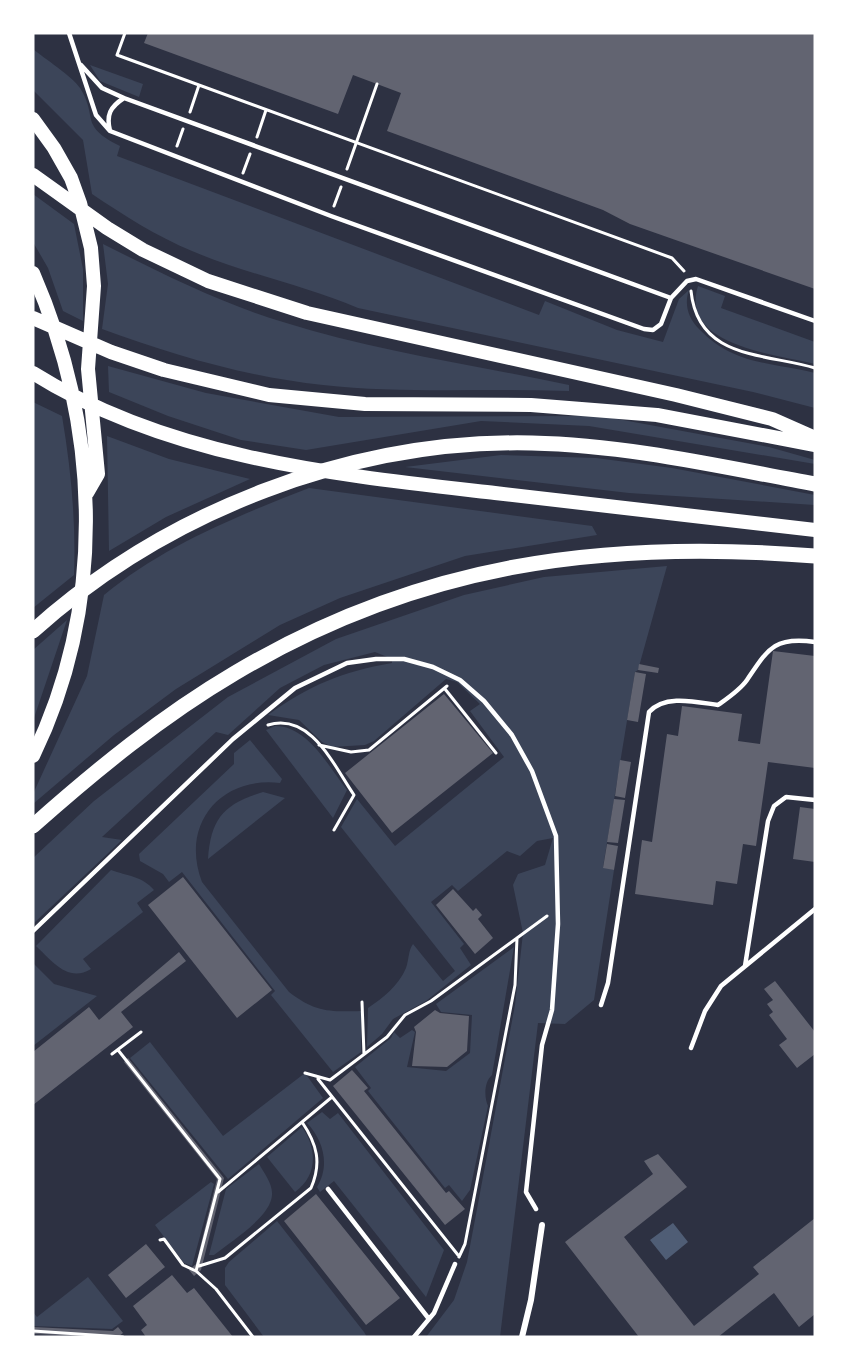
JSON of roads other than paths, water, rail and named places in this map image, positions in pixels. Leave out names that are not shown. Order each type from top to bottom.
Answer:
[{"type":"highway","points":[[33,119],[54,148],[70,178],[80,203],[91,248],[94,286],[88,369],[98,474],[87,493]]},
{"type":"highway","points":[[33,175],[79,210],[143,250],[207,281],[307,313],[676,395],[772,419],[815,438]]},
{"type":"highway","points":[[33,273],[53,322],[71,383],[82,443],[87,493],[86,559],[77,631],[55,707],[33,756]]},
{"type":"highway","points":[[33,318],[111,352],[191,378],[238,390],[299,400],[393,405],[522,405],[646,414],[707,423],[815,446]]},
{"type":"highway","points":[[33,373],[56,387],[112,412],[192,442],[303,468],[815,530]]},
{"type":"highway","points":[[33,381],[56,387]]},
{"type":"highway","points":[[33,631],[95,582],[176,531],[240,501],[309,476],[372,459],[474,445],[532,443],[603,448],[681,459],[815,484]]},
{"type":"highway","points":[[33,826],[116,756],[204,692],[288,644],[386,601],[486,571],[591,555],[718,550],[815,556]]},
{"type":"street","points":[[522,1337],[531,1300],[542,1225]]},
{"type":"lane","points":[[69,33],[96,115],[110,131],[331,216],[644,329],[653,330],[661,324],[670,298],[690,280],[696,279],[815,321]]},
{"type":"lane","points":[[78,60],[102,88],[124,98],[670,298]]},
{"type":"lane","points":[[110,131],[107,120],[110,112],[115,104],[124,98]]},
{"type":"lane","points":[[601,1005],[609,983],[649,712],[655,705],[681,700],[718,705],[746,682],[757,662],[769,648],[781,642],[800,640],[815,642]]},
{"type":"lane","points":[[33,931],[246,728],[296,688],[347,663],[404,659],[433,667],[452,676],[484,701],[512,735],[532,771],[556,836],[558,908],[552,1011],[542,1045],[526,1192],[536,1209]]},
{"type":"lane","points":[[745,966],[768,821],[774,806],[786,797],[815,800]]},
{"type":"lane","points":[[691,1048],[705,1011],[721,986],[815,909]]},
{"type":"lane","points":[[328,1190],[429,1319]]},
{"type":"lane","points":[[414,1337],[429,1319],[456,1264]]}]
